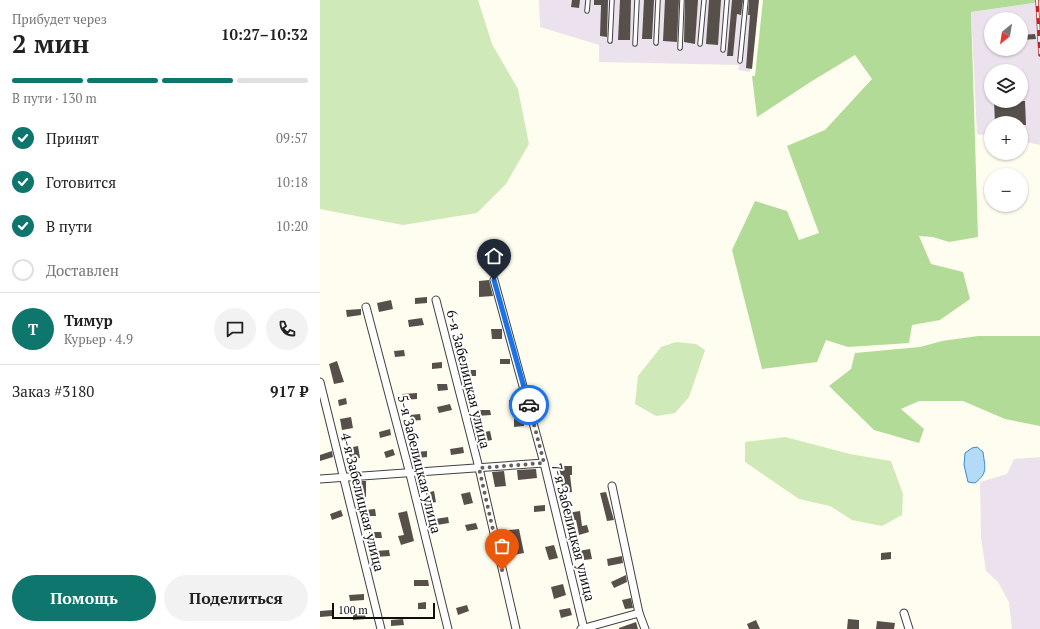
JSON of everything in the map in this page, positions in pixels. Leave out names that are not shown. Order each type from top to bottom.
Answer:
[{"type":"street","name":"7-я Забелицкая улица","points":[[494,280],[544,463],[583,629]]},
{"type":"street","name":"6-я Забелицкая улица","points":[[436,300],[479,468],[516,629]]},
{"type":"street","name":"5-я Забелицкая улица","points":[[366,307],[410,474],[448,629]]},
{"type":"street","name":"4-я Забелицкая улица","points":[[320,382],[381,629]]},
{"type":"street","points":[[320,479],[410,474],[544,463]]},
{"type":"street","points":[[612,486],[639,613],[645,629]]},
{"type":"street","points":[[583,629],[639,613]]},
{"type":"street","points":[[904,613],[909,629]]},
{"type":"lane","points":[[587,11],[588,0]]},
{"type":"lane","points":[[610,41],[612,0]]},
{"type":"lane","points":[[636,44],[637,0]]},
{"type":"lane","points":[[656,43],[658,0]]},
{"type":"lane","points":[[680,48],[682,0]]},
{"type":"lane","points":[[700,44],[704,0]]},
{"type":"lane","points":[[723,50],[727,0]]},
{"type":"lane","points":[[740,62],[746,0]]},
{"type":"shaded area","points":[[539,0],[758,0],[750,72],[738,70],[739,65],[599,62],[599,45],[540,27]]},
{"type":"shaded area","points":[[1040,2],[1040,145],[1028,142],[1028,116],[984,116],[984,135],[977,134],[971,12]]},
{"type":"shaded area","points":[[1040,457],[1040,629],[1012,629],[1009,602],[998,582],[986,571],[981,538],[980,482],[1007,474],[1014,459]]},
{"type":"green space","points":[[320,0],[478,0],[492,44],[518,89],[529,144],[506,184],[477,213],[403,225],[320,209]]},
{"type":"green space","points":[[763,0],[1040,0],[1040,2],[971,12],[978,237],[949,242],[933,237],[919,236],[931,264],[963,272],[970,299],[940,320],[912,325],[909,343],[848,347],[826,340],[817,362],[762,369],[732,250],[755,201],[787,211],[799,240],[819,233],[787,146],[825,130],[872,79],[855,55],[757,117],[752,76],[755,76]]},
{"type":"green space","points":[[978,336],[1040,336],[1040,426],[1005,419],[963,401],[919,401],[901,409],[924,429],[919,443],[874,430],[829,386],[851,369],[855,353],[920,347],[942,341]]},
{"type":"green space","points":[[676,342],[696,344],[705,350],[689,397],[675,413],[656,416],[635,404],[638,376],[661,347]]},
{"type":"green space","points":[[785,437],[850,454],[891,461],[903,494],[902,515],[882,526],[852,520],[830,506],[799,499],[745,462],[745,442]]},
{"type":"water","points":[[977,447],[983,452],[985,470],[982,476],[975,483],[968,482],[964,465],[965,453],[972,448]]},
{"type":"building","points":[[572,0],[580,0],[579,8],[571,7]]},
{"type":"building","points":[[594,0],[608,0],[607,37],[600,36],[601,5],[594,5]]},
{"type":"building","points":[[620,0],[631,0],[630,40],[618,40]]},
{"type":"building","points":[[644,0],[654,0],[652,39],[642,39]]},
{"type":"building","points":[[665,0],[679,0],[677,42],[663,41]]},
{"type":"building","points":[[685,0],[698,0],[695,44],[684,42]]},
{"type":"building","points":[[709,0],[721,0],[718,45],[706,44]]},
{"type":"building","points":[[732,0],[743,0],[741,15],[737,14],[733,56],[727,56]]},
{"type":"building","points":[[749,0],[759,0],[752,69],[746,68],[750,15],[748,15]]},
{"type":"building","points":[[1028,34],[1035,34],[1036,39],[1028,40]]},
{"type":"building","points":[[994,108],[1025,108],[1026,116],[995,116]]},
{"type":"building","points":[[489,280],[493,296],[479,297],[479,281]]},
{"type":"building","points":[[427,297],[427,303],[415,304],[415,298]]},
{"type":"building","points":[[391,300],[393,309],[379,312],[377,303]]},
{"type":"building","points":[[361,309],[361,315],[347,317],[346,310]]},
{"type":"building","points":[[422,318],[424,325],[409,327],[408,320]]},
{"type":"building","points":[[491,329],[502,329],[502,339],[492,339]]},
{"type":"building","points":[[404,350],[405,356],[395,357],[394,351]]},
{"type":"building","points":[[500,359],[510,359],[510,364],[500,364]]},
{"type":"building","points":[[337,361],[344,382],[334,384],[329,364]]},
{"type":"building","points":[[442,362],[442,368],[432,369],[432,363]]},
{"type":"building","points":[[466,370],[476,370],[476,376],[467,376]]},
{"type":"building","points":[[437,384],[447,384],[448,390],[438,391]]},
{"type":"building","points":[[417,393],[417,399],[403,400],[402,394]]},
{"type":"building","points":[[346,398],[347,404],[339,406],[338,400]]},
{"type":"building","points":[[509,400],[521,400],[521,406],[509,406]]},
{"type":"building","points":[[450,404],[452,410],[439,413],[437,407]]},
{"type":"building","points":[[477,410],[490,410],[491,415],[477,416]]},
{"type":"building","points":[[420,414],[421,420],[410,421],[410,415]]},
{"type":"building","points":[[351,417],[353,428],[342,430],[340,419]]},
{"type":"building","points":[[514,419],[524,419],[524,426],[514,427]]},
{"type":"building","points":[[390,429],[391,435],[380,438],[379,432]]},
{"type":"building","points":[[490,431],[492,440],[480,442],[478,433]]},
{"type":"building","points":[[358,446],[360,458],[350,460],[348,448]]},
{"type":"building","points":[[463,447],[464,453],[451,455],[450,449]]},
{"type":"building","points":[[393,449],[395,455],[386,458],[384,452]]},
{"type":"building","points":[[332,451],[333,457],[320,461],[320,455]]},
{"type":"building","points":[[427,451],[427,457],[417,458],[416,452]]},
{"type":"building","points":[[558,466],[572,466],[572,475],[570,475],[572,492],[563,493]]},
{"type":"building","points":[[536,469],[537,478],[518,480],[517,470]]},
{"type":"building","points":[[504,471],[506,486],[495,487],[492,472]]},
{"type":"building","points":[[360,481],[366,481],[366,497],[360,497]]},
{"type":"building","points":[[434,491],[436,502],[428,504],[426,493]]},
{"type":"building","points":[[470,492],[473,503],[464,505],[461,494]]},
{"type":"building","points":[[606,492],[614,520],[607,521],[600,493]]},
{"type":"building","points":[[545,505],[545,511],[534,512],[534,506]]},
{"type":"building","points":[[375,509],[376,516],[365,516],[365,510]]},
{"type":"building","points":[[341,510],[343,516],[332,520],[330,514]]},
{"type":"building","points":[[407,511],[414,541],[401,545],[398,536],[404,535],[398,513]]},
{"type":"building","points":[[580,511],[582,526],[587,525],[589,532],[579,535],[576,520],[568,521],[567,513]]},
{"type":"building","points":[[448,517],[449,523],[437,525],[435,519]]},
{"type":"building","points":[[476,523],[478,529],[467,531],[465,525]]},
{"type":"building","points":[[519,529],[524,553],[514,555],[509,530]]},
{"type":"building","points":[[369,532],[381,532],[382,538],[369,538]]},
{"type":"building","points":[[554,545],[558,558],[549,560],[545,547]]},
{"type":"building","points":[[590,549],[592,559],[584,560],[584,557],[579,558],[578,551]]},
{"type":"building","points":[[389,550],[390,556],[375,557],[375,551]]},
{"type":"building","points":[[891,552],[891,559],[881,560],[881,553]]},
{"type":"building","points":[[622,556],[623,563],[608,566],[607,559]]},
{"type":"building","points":[[626,575],[627,582],[614,588],[611,582]]},
{"type":"building","points":[[414,580],[428,580],[429,586],[414,586]]},
{"type":"building","points":[[563,584],[566,595],[554,599],[551,587]]},
{"type":"building","points":[[364,594],[364,600],[350,601],[349,595]]},
{"type":"building","points":[[631,598],[633,608],[625,609],[622,600]]},
{"type":"building","points":[[426,602],[426,609],[418,609],[418,603]]},
{"type":"building","points":[[467,605],[469,611],[458,615],[456,608]]},
{"type":"building","points":[[570,608],[572,615],[561,618],[559,610]]},
{"type":"building","points":[[332,610],[332,616],[320,617],[320,611]]},
{"type":"building","points":[[365,613],[366,619],[353,620],[353,614]]},
{"type":"building","points":[[403,619],[404,625],[391,626],[391,620]]},
{"type":"building","points":[[848,619],[859,620],[859,629],[847,629]]},
{"type":"building","points":[[756,620],[760,629],[749,629],[747,624]]},
{"type":"building","points":[[877,621],[895,623],[894,629],[876,629]]},
{"type":"building","points":[[636,622],[638,629],[619,629],[619,628]]},
{"type":"railway","points":[[1037,0],[1040,55]]},
{"type":"way so far","points":[[502,570],[479,468],[544,463],[529,405]]},
{"type":"route","points":[[494,280],[529,405]]}]
